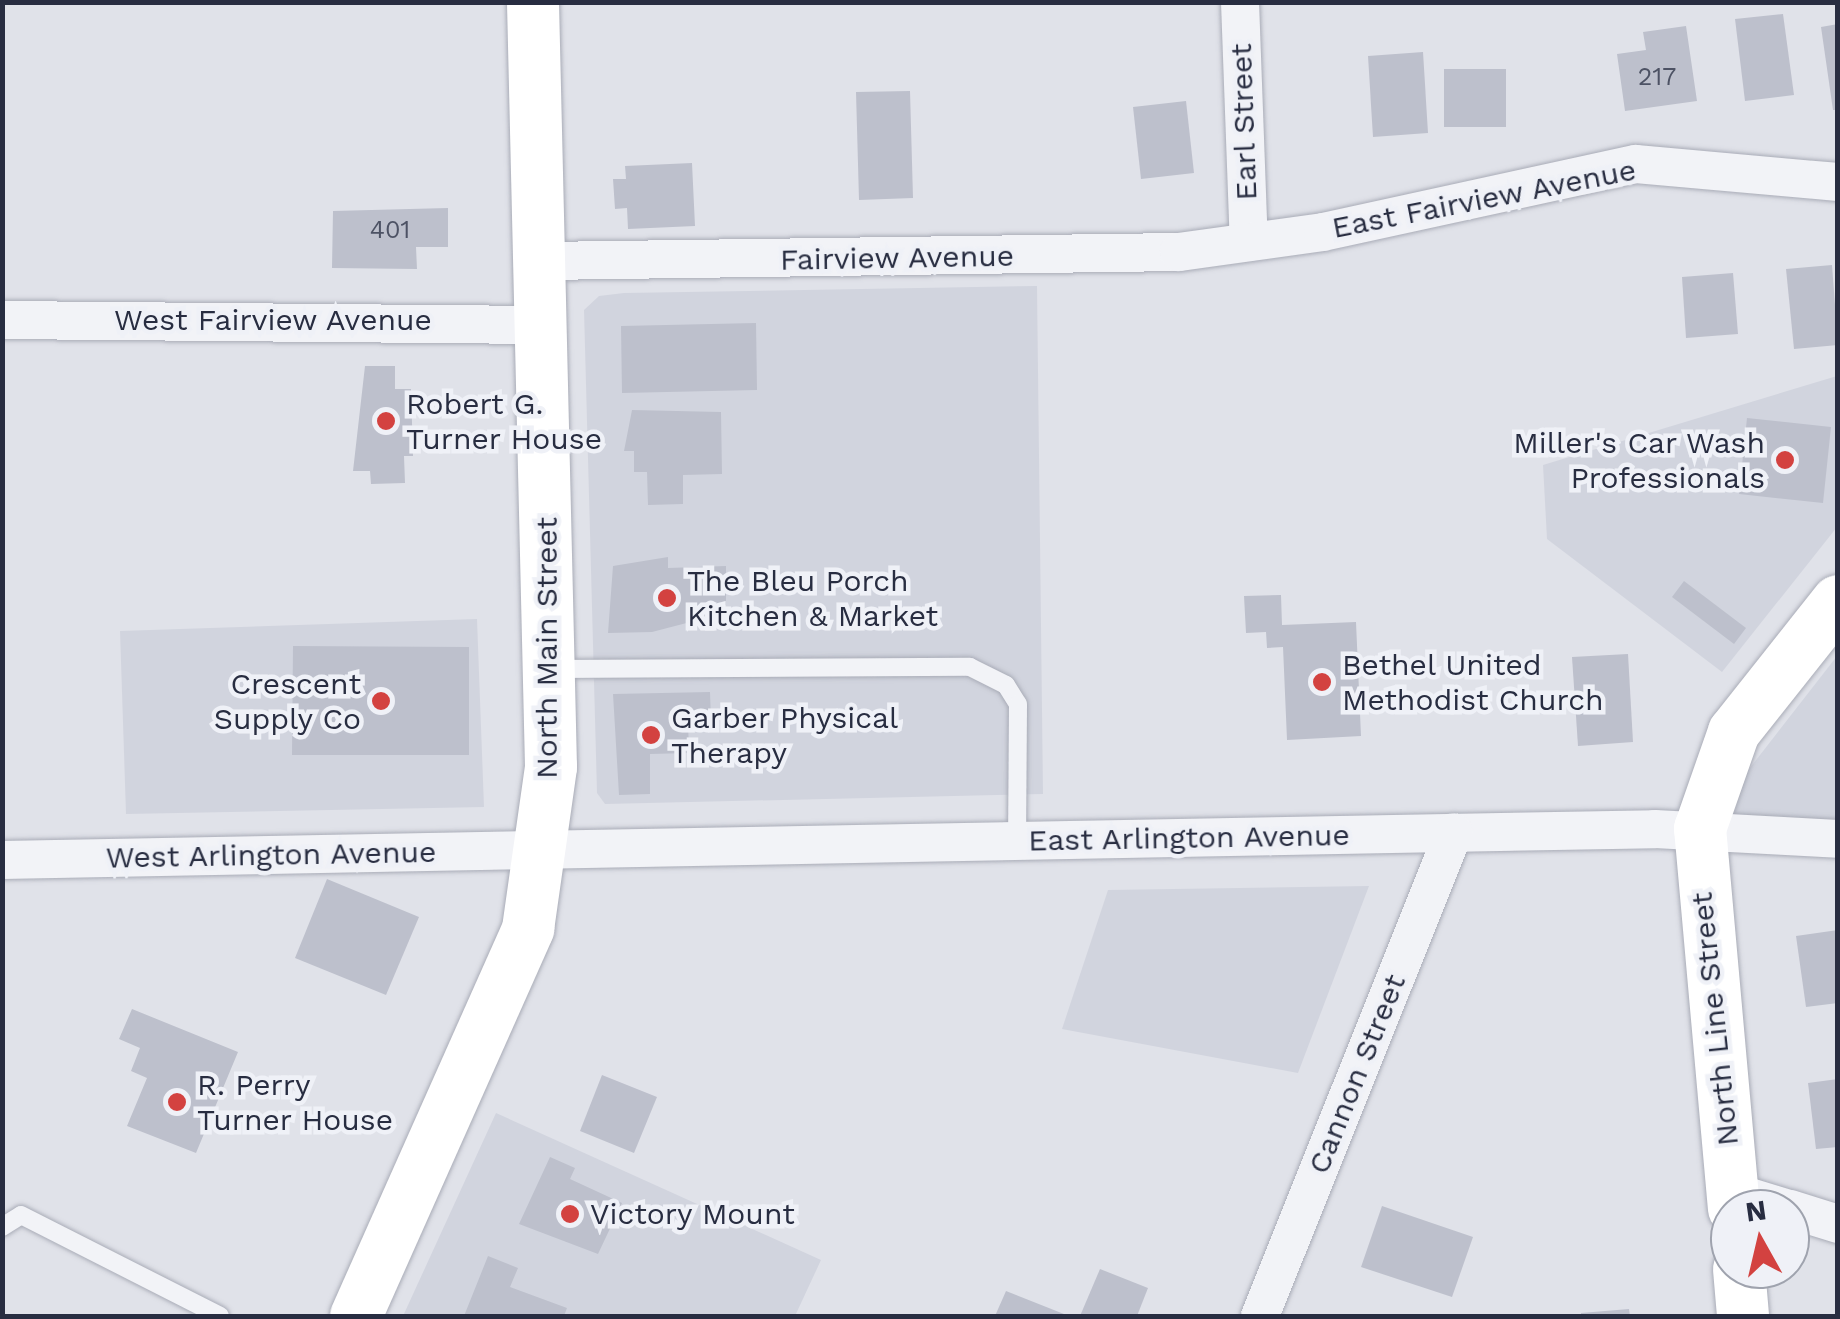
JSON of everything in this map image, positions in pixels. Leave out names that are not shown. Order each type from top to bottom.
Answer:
[{"type":"main road","name":"North Main Street","points":[[356,1316],[528,929],[551,767],[544,262],[533,2]]},
{"type":"main road","points":[[1700,828],[1734,732],[1838,601]]},
{"type":"main road","name":"North Line Street","points":[[1700,828],[1732,1189]]},
{"type":"main road","points":[[1741,1289],[1743,1316]]},
{"type":"street","name":"Earl Street","points":[[1240,2],[1249,242]]},
{"type":"street","name":"East Fairview Avenue","points":[[1249,242],[1636,164],[1838,182]]},
{"type":"street","name":"Fairview Avenue","points":[[544,262],[1179,252],[1249,242]]},
{"type":"street","name":"West Fairview Avenue","points":[[2,320],[544,325]]},
{"type":"street","name":"East Arlington Avenue","points":[[539,851],[1700,828],[1838,839]]},
{"type":"street","name":"Cannon Street","points":[[1260,1316],[1454,832]]},
{"type":"street","name":"West Arlington Avenue","points":[[2,860],[539,851]]},
{"type":"street","points":[[1810,1215],[1838,1224]]},
{"type":"lane","points":[[552,669],[970,668],[1006,685],[1018,704],[1017,841]]},
{"type":"lane","points":[[2,1227],[21,1214],[220,1316]]},
{"type":"shaded area","points":[[1037,286],[1043,794],[605,804],[597,793],[584,310],[599,296],[624,293]]},
{"type":"shaded area","points":[[1837,376],[1837,527],[1722,672],[1547,539],[1543,465]]},
{"type":"shaded area","points":[[477,619],[484,807],[126,814],[120,631]]},
{"type":"shaded area","points":[[1837,656],[1837,827],[1733,817],[1746,773]]},
{"type":"shaded area","points":[[1369,886],[1298,1073],[1062,1029],[1108,890]]},
{"type":"shaded area","points":[[496,1113],[821,1260],[795,1316],[403,1316]]},
{"type":"building","points":[[1783,14],[1794,95],[1745,101],[1735,19]]},
{"type":"building","points":[[1838,24],[1838,110],[1833,110],[1821,27]]},
{"type":"building","points":[[1686,26],[1697,101],[1625,111],[1617,54],[1646,50],[1643,32]]},
{"type":"building","points":[[1423,52],[1428,133],[1373,137],[1368,56]]},
{"type":"building","points":[[1444,69],[1506,69],[1506,127],[1444,127]]},
{"type":"building","points":[[910,91],[913,198],[859,200],[856,92]]},
{"type":"building","points":[[1186,101],[1194,173],[1141,179],[1133,107]]},
{"type":"building","points":[[692,163],[695,226],[628,229],[627,208],[615,209],[613,179],[626,179],[625,166]]},
{"type":"building","points":[[448,208],[448,247],[416,247],[417,269],[332,268],[333,211]]},
{"type":"building","points":[[1832,265],[1838,345],[1794,349],[1786,269]]},
{"type":"building","points":[[1733,273],[1738,334],[1686,338],[1682,277]]},
{"type":"building","points":[[756,323],[757,390],[622,393],[621,326]]},
{"type":"building","name":"Robert G. Turner House","points":[[365,366],[395,366],[395,389],[411,389],[413,456],[404,456],[405,483],[371,484],[370,471],[353,471]]},
{"type":"building","points":[[632,410],[721,412],[722,474],[683,475],[683,504],[648,505],[647,472],[634,472],[634,451],[624,451]]},
{"type":"building","name":"Miller's Car Wash Professionals","points":[[1747,418],[1831,427],[1823,503],[1739,494]]},
{"type":"building","name":"The Bleu Porch Kitchen & Market","points":[[668,557],[668,568],[726,566],[726,605],[702,606],[702,619],[652,632],[608,633],[613,566]]},
{"type":"building","points":[[1684,581],[1746,628],[1734,644],[1672,597]]},
{"type":"building","name":"Bethel United Methodist Church","points":[[1281,595],[1282,625],[1356,622],[1361,736],[1287,740],[1283,647],[1267,648],[1266,632],[1246,633],[1244,596]]},
{"type":"building","name":"Crescent Supply Co","points":[[293,646],[469,647],[469,755],[292,755]]},
{"type":"building","points":[[1628,654],[1633,742],[1578,746],[1572,657]]},
{"type":"building","name":"Garber Physical Therapy","points":[[710,692],[711,721],[688,722],[689,753],[650,754],[650,794],[619,795],[613,694]]},
{"type":"building","points":[[327,879],[419,917],[386,995],[295,958]]},
{"type":"building","points":[[1838,930],[1838,1003],[1806,1007],[1796,936]]},
{"type":"building","name":"R. Perry Turner House","points":[[132,1009],[238,1052],[196,1153],[127,1126],[147,1078],[131,1071],[140,1048],[119,1039]]},
{"type":"building","points":[[602,1075],[657,1097],[634,1153],[580,1131]]},
{"type":"building","points":[[1838,1079],[1838,1147],[1816,1149],[1808,1083]]},
{"type":"building","name":"Victory Mount","points":[[550,1157],[575,1168],[570,1179],[622,1203],[598,1254],[519,1224]]},
{"type":"building","points":[[1382,1206],[1473,1237],[1452,1297],[1361,1267]]},
{"type":"building","points":[[488,1256],[518,1268],[510,1287],[567,1308],[564,1316],[464,1316]]},
{"type":"building","points":[[1100,1269],[1148,1288],[1137,1316],[1080,1316]]},
{"type":"building","points":[[1006,1291],[1069,1316],[995,1316]]},
{"type":"building","points":[[1629,1309],[1630,1316],[1581,1316],[1581,1313]]},
{"type":"place","name":"Robert G. Turner House","points":[[386,421]]},
{"type":"place","name":"Miller's Car Wash Professionals","points":[[1785,460]]},
{"type":"place","name":"The Bleu Porch Kitchen & Market","points":[[667,598]]},
{"type":"place","name":"Bethel United Methodist Church","points":[[1322,682]]},
{"type":"place","name":"Crescent Supply Co","points":[[381,701]]},
{"type":"place","name":"Garber Physical Therapy","points":[[651,735]]},
{"type":"place","name":"R. Perry Turner House","points":[[177,1102]]},
{"type":"place","name":"Victory Mount","points":[[570,1214]]}]
